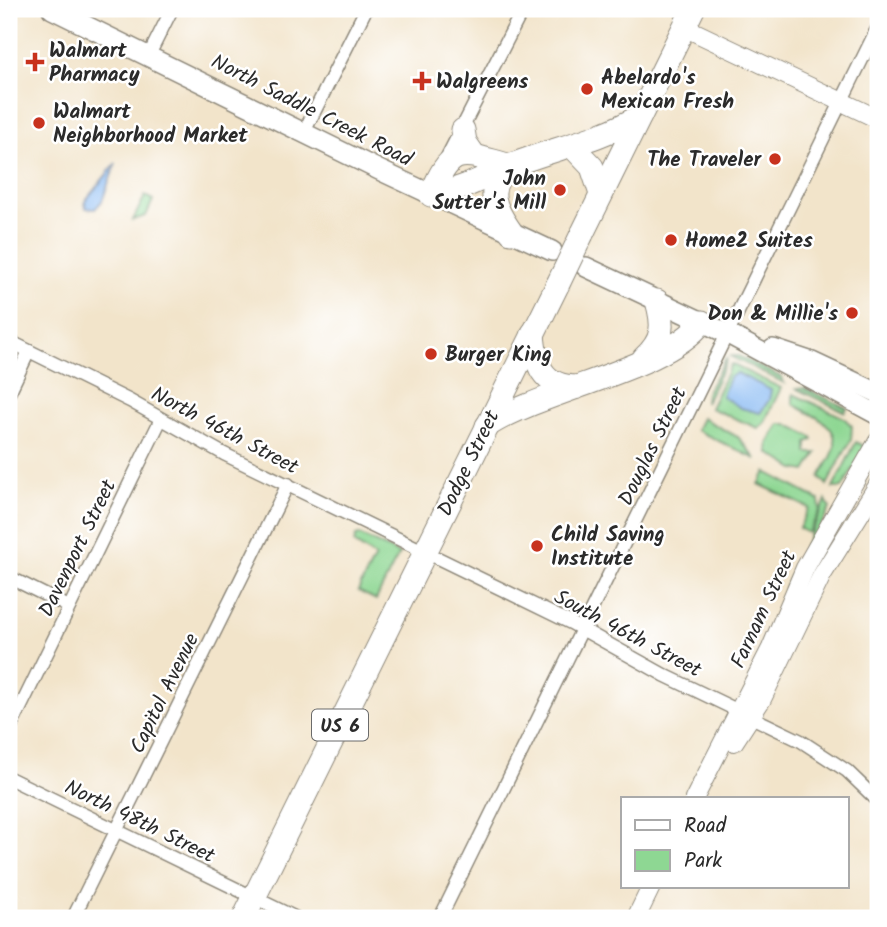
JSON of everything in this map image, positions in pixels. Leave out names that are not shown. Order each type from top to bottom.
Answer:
[{"type":"highway","name":"Dodge Street","points":[[249,908],[688,18]]},
{"type":"highway","points":[[430,195],[459,189],[512,166],[611,132],[640,116]]},
{"type":"highway","points":[[463,130],[467,147],[474,155]]},
{"type":"highway","points":[[572,146],[592,167],[601,194]]},
{"type":"highway","points":[[430,195],[444,164],[459,156],[474,155],[512,166]]},
{"type":"highway","points":[[511,232],[493,200],[498,177],[512,166]]},
{"type":"highway","points":[[642,360],[655,347],[662,332],[657,301]]},
{"type":"highway","points":[[487,426],[513,409],[577,387],[642,360],[686,338],[702,322]]},
{"type":"highway","points":[[533,333],[535,360],[541,372],[556,384],[577,387]]},
{"type":"main road","name":"North Saddle Creek Road","points":[[52,9],[430,195],[552,251]]},
{"type":"main road","points":[[688,18],[878,119]]},
{"type":"main road","points":[[586,267],[728,334],[878,415]]},
{"type":"main road","points":[[728,334],[812,362],[878,393]]},
{"type":"main road","name":"Farnam Street","points":[[709,797],[737,737],[805,568],[878,441]]},
{"type":"main road","name":"Farnam Street","points":[[695,797],[822,575],[878,485]]},
{"type":"main road","points":[[637,915],[653,888]]},
{"type":"street","points":[[149,55],[172,9]]},
{"type":"street","points":[[304,132],[366,9]]},
{"type":"street","points":[[444,164],[523,9]]},
{"type":"street","name":"Douglas Street","points":[[440,918],[878,27]]},
{"type":"street","name":"North 46th Street","points":[[9,341],[425,551]]},
{"type":"street","points":[[9,393],[29,351]]},
{"type":"street","name":"Davenport Street","points":[[9,731],[161,419]]},
{"type":"street","name":"Capitol Avenue","points":[[73,918],[288,484]]},
{"type":"street","name":"South 46th Street","points":[[425,551],[583,629],[664,675],[825,755],[878,801]]},
{"type":"street","points":[[9,577],[69,607]]},
{"type":"street","name":"North 48th Street","points":[[9,778],[116,831],[249,908],[296,918]]},
{"type":"green space","points":[[145,196],[153,200],[146,216],[133,220]]},
{"type":"green space","points":[[730,356],[738,356],[781,377],[784,383]]},
{"type":"green space","points":[[726,358],[727,360],[705,403],[706,393]]},
{"type":"green space","points":[[731,364],[781,388],[764,423],[758,428],[710,408]]},
{"type":"green space","points":[[804,388],[847,408],[845,412],[797,389]]},
{"type":"green space","points":[[793,394],[843,417],[852,426],[851,440],[827,485],[820,477],[833,454],[835,438],[821,420],[793,404]]},
{"type":"green space","points":[[702,418],[738,437],[756,459],[696,430]]},
{"type":"green space","points":[[779,424],[787,424],[812,437],[813,440],[807,442],[807,453],[817,453],[806,471],[795,469],[769,453],[768,444]]},
{"type":"green space","points":[[856,442],[866,447],[842,488],[833,488]]},
{"type":"green space","points":[[766,472],[819,500],[820,510],[808,533],[799,528],[809,508],[759,484]]},
{"type":"green space","points":[[826,500],[830,508],[788,589],[785,588]]},
{"type":"green space","points":[[359,535],[399,554],[376,600],[358,591],[375,557],[354,543]]},
{"type":"water","points":[[116,163],[102,201],[95,209],[86,208],[85,201]]},
{"type":"water","points":[[737,373],[771,390],[769,400],[760,413],[741,408],[722,396],[729,378]]},
{"type":"place","name":"Walmart Pharmacy","points":[[35,62]]},
{"type":"place","name":"Walgreens","points":[[422,81]]},
{"type":"place","name":"Abelardo's Mexican Fresh","points":[[587,89]]},
{"type":"place","name":"Walmart Neighborhood Market","points":[[39,123]]},
{"type":"place","name":"The Traveler","points":[[775,159]]},
{"type":"place","name":"John Sutter's Mill","points":[[560,190]]},
{"type":"place","name":"Home2 Suites","points":[[671,240]]},
{"type":"place","name":"Don & Millie's","points":[[852,313]]},
{"type":"place","name":"Burger King","points":[[431,354]]},
{"type":"place","name":"Child Saving Institute","points":[[537,546]]}]
